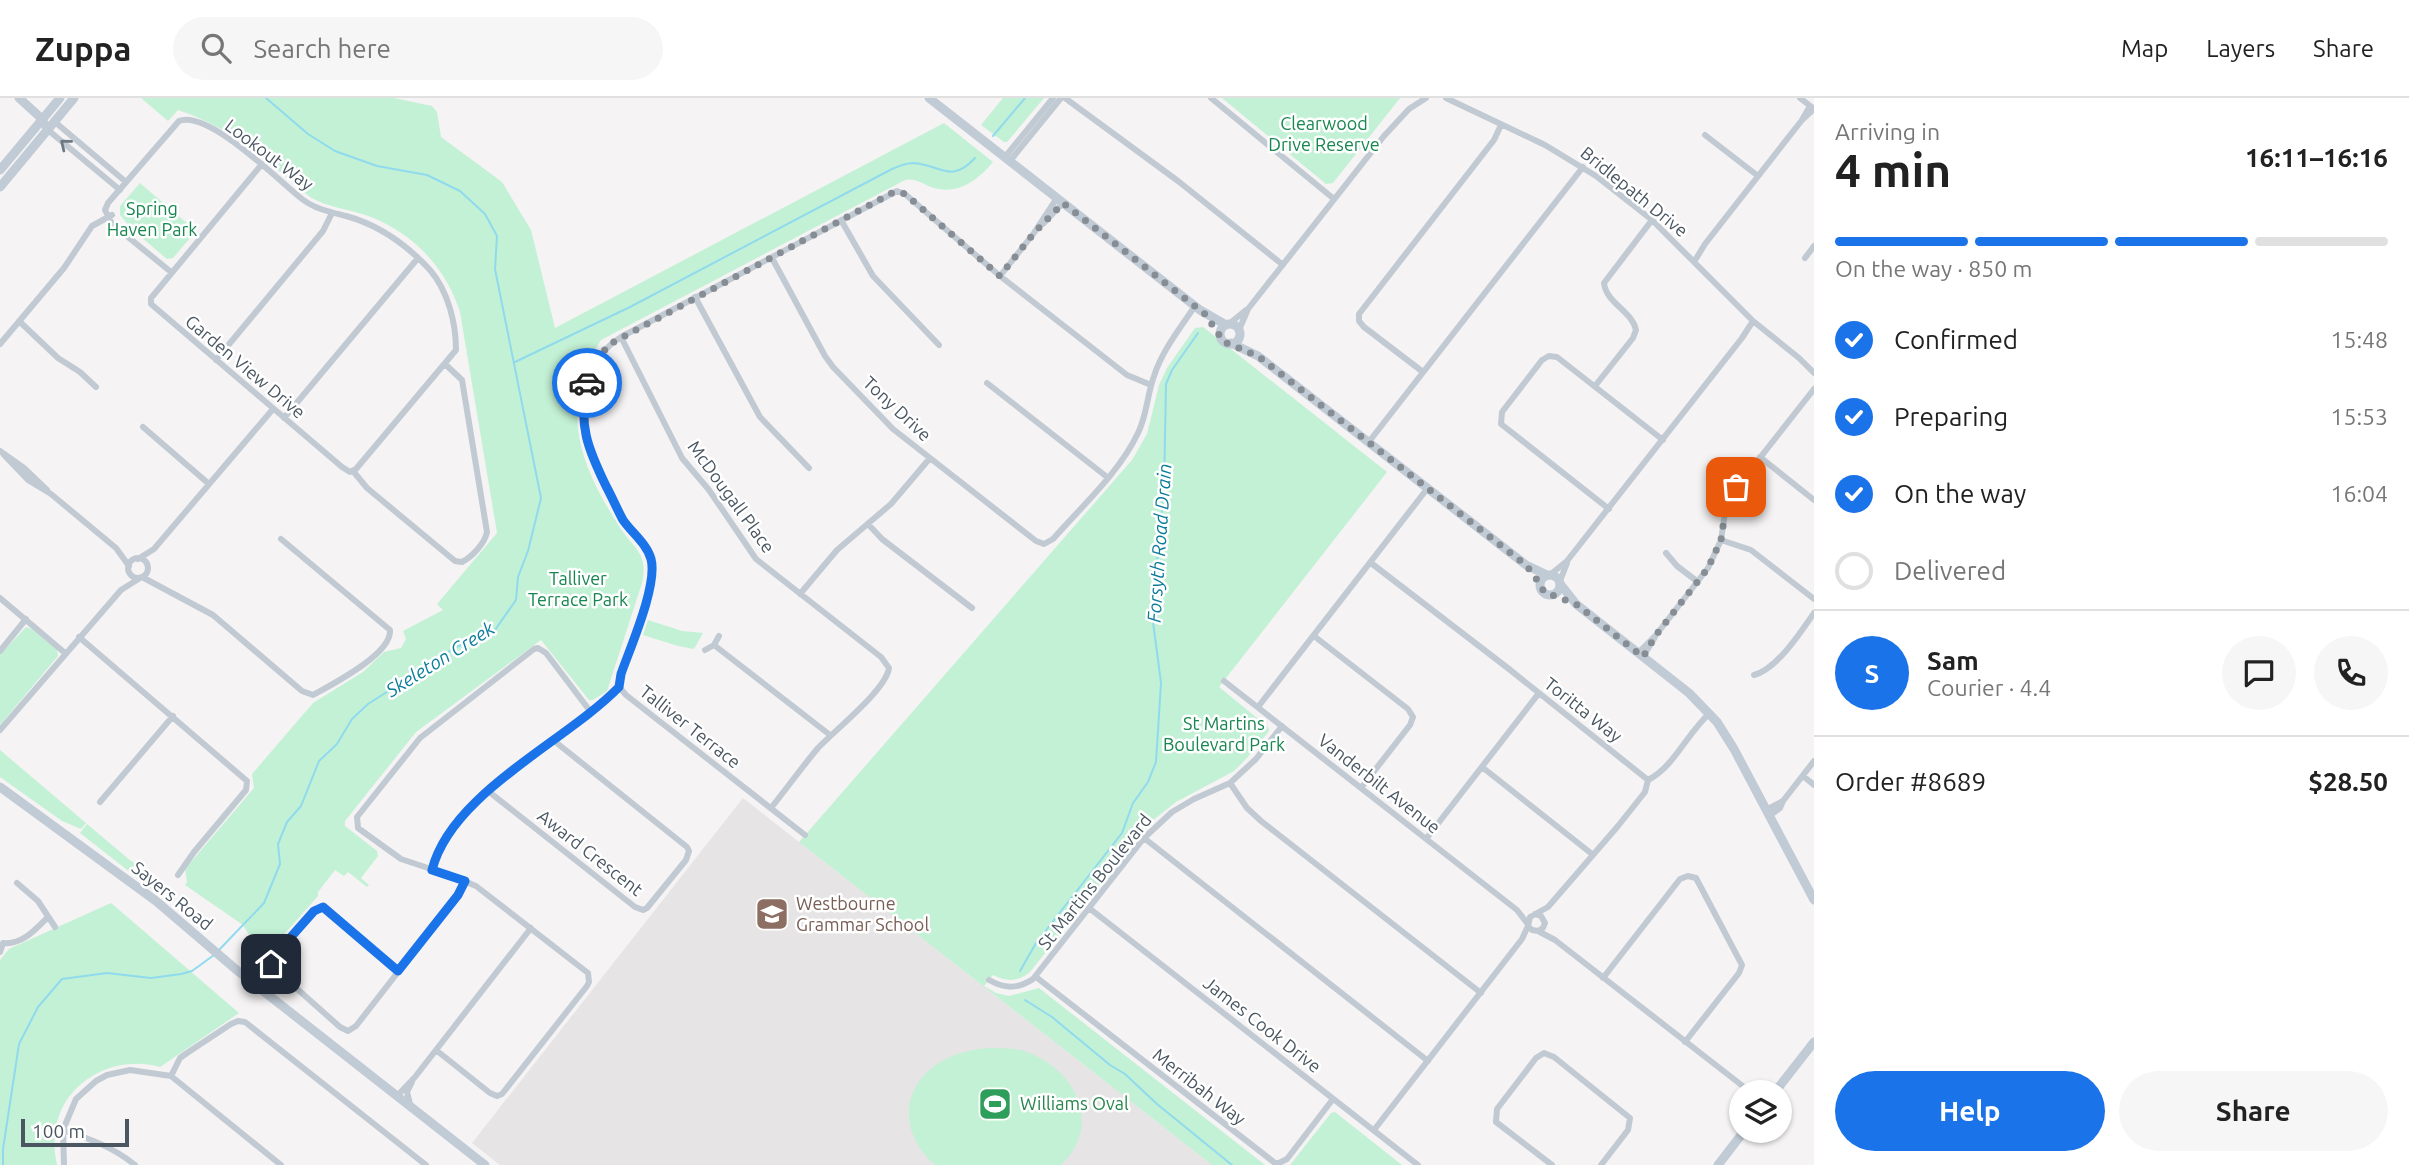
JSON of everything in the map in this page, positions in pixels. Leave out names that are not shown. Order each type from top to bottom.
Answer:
[{"type":"street","points":[[19,98],[41,118],[48,130],[120,190]]},
{"type":"street","points":[[0,170],[41,118],[61,98]]},
{"type":"street","points":[[0,187],[74,98]]},
{"type":"street","points":[[929,98],[1200,310],[1239,331],[1258,356]]},
{"type":"street","points":[[1007,159],[1053,98]]},
{"type":"street","points":[[1007,159],[1063,98],[1178,181],[1283,265]]},
{"type":"street","points":[[1211,98],[1334,199]]},
{"type":"street","points":[[1409,109],[1416,98]]},
{"type":"street","points":[[1226,341],[1220,332],[1248,309],[1396,121],[1426,98]]},
{"type":"street","name":"Bridlepath Drive","points":[[1446,98],[1545,145],[1583,167],[1652,220],[1755,323],[1814,373]]},
{"type":"street","name":"Bridlepath Drive","points":[[1456,98],[1462,105]]},
{"type":"street","points":[[1692,259],[1812,107],[1800,98]]},
{"type":"street","points":[[41,118],[55,122],[126,182],[106,207],[112,224],[171,272]]},
{"type":"street","name":"Lookout Way","points":[[126,182],[183,119],[195,121],[225,136],[303,200],[379,229],[418,258],[438,282],[452,318],[456,349],[445,364]]},
{"type":"street","points":[[1423,372],[1364,327],[1359,321],[1359,314],[1493,140],[1501,125]]},
{"type":"street","points":[[1705,135],[1758,176]]},
{"type":"street","points":[[85,160],[91,153]]},
{"type":"street","name":"Garden View Drive","points":[[262,164],[171,272],[151,298],[151,304],[342,467],[354,471],[367,488],[455,561],[462,562],[470,558],[487,532],[462,380],[445,364]]},
{"type":"street","points":[[1368,443],[1583,167]]},
{"type":"street","name":"Talliver Terrace","points":[[805,835],[619,687],[650,584],[652,560],[646,548],[623,520],[588,450],[583,425],[589,374],[608,345],[892,193],[900,192],[1000,276]]},
{"type":"street","points":[[1060,200],[1000,276],[1127,375],[1151,385]]},
{"type":"street","points":[[216,360],[323,231],[332,213]]},
{"type":"street","points":[[0,344],[64,268],[92,226],[110,216]]},
{"type":"street","points":[[841,220],[873,276],[940,345]]},
{"type":"street","points":[[1595,386],[1633,338],[1636,330],[1633,321],[1607,293],[1604,283],[1652,220]]},
{"type":"street","points":[[1805,258],[1814,246]]},
{"type":"street","points":[[284,418],[418,258]]},
{"type":"street","name":"Tony Drive","points":[[772,258],[833,367],[892,429],[1036,541],[1044,544],[1053,539],[1107,477]]},
{"type":"street","points":[[695,297],[760,418],[809,468]]},
{"type":"street","points":[[1226,341],[1238,339],[1248,309]]},
{"type":"street","points":[[987,383],[1107,477],[1138,434],[1161,357],[1200,310]]},
{"type":"street","points":[[1200,310],[1226,341],[1258,356],[1526,565],[1557,577],[1576,604],[1689,693],[1710,713],[1726,735],[1814,900]]},
{"type":"street","points":[[19,321],[58,358],[80,372],[96,387]]},
{"type":"street","points":[[1540,584],[1567,561],[1755,323]]},
{"type":"street","name":"McDougall Place","points":[[621,338],[682,457],[709,490],[756,559],[881,657],[889,667],[886,677],[870,696],[830,735]]},
{"type":"street","points":[[1609,509],[1504,428],[1500,421],[1502,412],[1542,360],[1549,356],[1560,359],[1663,440]]},
{"type":"street","name":"Bridlepath Drive","points":[[1799,358],[1814,366]]},
{"type":"street","points":[[354,471],[445,364]]},
{"type":"street","points":[[1640,655],[1708,568],[1721,540],[1730,496],[1814,389]]},
{"type":"street","points":[[121,590],[129,568],[137,559],[154,549],[273,409]]},
{"type":"street","points":[[143,427],[209,484]]},
{"type":"street","points":[[2,453],[34,476],[51,494],[116,548],[146,562],[159,585]]},
{"type":"street","points":[[1760,457],[1814,500]]},
{"type":"street","points":[[800,594],[837,550],[899,496],[930,458]]},
{"type":"street","points":[[1258,707],[1427,489]]},
{"type":"street","points":[[868,524],[882,539],[972,608]]},
{"type":"street","points":[[116,548],[132,576],[159,585],[213,615],[308,695],[313,695],[357,670],[388,640],[390,630],[281,539]]},
{"type":"street","points":[[1721,540],[1751,550],[1814,599]]},
{"type":"street","points":[[1,730],[121,590],[141,578],[148,568],[154,549]]},
{"type":"street","points":[[1666,553],[1677,566],[1698,582]]},
{"type":"street","points":[[1553,594],[1558,591],[1567,561]]},
{"type":"street","name":"Toritta Way","points":[[1371,563],[1647,780]]},
{"type":"street","points":[[1526,565],[1544,592],[1576,604]]},
{"type":"street","points":[[0,598],[65,653]]},
{"type":"street","points":[[1755,675],[1768,669],[1777,660],[1814,613]]},
{"type":"street","points":[[0,650],[26,619]]},
{"type":"street","points":[[705,650],[714,645],[719,636]]},
{"type":"street","points":[[1314,636],[1408,709],[1413,717],[1410,725],[1361,788]]},
{"type":"street","points":[[79,638],[245,776],[248,785],[246,790],[178,875]]},
{"type":"street","points":[[714,645],[830,735],[771,808]]},
{"type":"street","points":[[436,1050],[490,1093],[499,1096],[587,986],[590,978],[584,969],[486,893],[465,881],[395,856],[358,828],[356,823],[359,814],[421,738],[534,649],[538,648],[546,653],[590,711]]},
{"type":"street","name":"Vanderbilt Avenue","points":[[1224,681],[1517,910],[1528,925]]},
{"type":"street","points":[[432,870],[442,844],[475,802],[619,687]]},
{"type":"street","points":[[1426,839],[1539,693]]},
{"type":"street","points":[[1374,1130],[1522,939],[1534,915],[1548,907],[1645,792],[1647,780],[1659,774],[1710,713]]},
{"type":"street","points":[[100,802],[173,716]]},
{"type":"street","name":"St Martins Boulevard","points":[[1035,977],[1144,838],[1172,812],[1230,783],[1246,770],[1282,726]]},
{"type":"street","name":"Award Crescent","points":[[488,791],[635,907],[643,910],[647,908],[686,860],[687,847],[553,740]]},
{"type":"street","points":[[1768,813],[1783,801],[1814,761]]},
{"type":"street","points":[[1482,767],[1592,854]]},
{"type":"street","points":[[1802,776],[1814,785]]},
{"type":"street","points":[[1230,783],[1247,808],[1261,821],[1481,993]]},
{"type":"street","name":"Sayers Road","points":[[0,787],[156,901],[239,972],[485,1165]]},
{"type":"street","points":[[1144,838],[1428,1061]]},
{"type":"street","points":[[1603,978],[1678,881],[1688,876],[1696,878],[1742,965],[1739,973],[1685,1042]]},
{"type":"street","points":[[398,971],[323,907],[314,911],[271,962],[276,971],[348,1031],[356,1026],[458,895],[465,881]]},
{"type":"street","points":[[17,883],[38,901],[55,927]]},
{"type":"street","points":[[1522,939],[1543,928],[1548,907]]},
{"type":"street","name":"James Cook Drive","points":[[1089,908],[1418,1165]]},
{"type":"street","name":"Vanderbilt Avenue","points":[[1517,910],[1534,915]]},
{"type":"street","points":[[1534,915],[1541,916],[1555,940]]},
{"type":"street","points":[[0,952],[2,943],[21,940],[48,918]]},
{"type":"street","points":[[1528,925],[1555,940],[1734,1080]]},
{"type":"street","points":[[397,1096],[415,1077],[531,928]]},
{"type":"street","points":[[989,980],[1010,987],[1021,986],[1035,977]]},
{"type":"street","name":"Merribah Way","points":[[1035,977],[1275,1163],[1287,1158],[1333,1099]]},
{"type":"street","points":[[171,1076],[180,1058],[230,1024],[245,1022],[426,1165]]},
{"type":"street","points":[[1784,1080],[1814,1042]]},
{"type":"street","points":[[1552,1165],[1496,1122],[1495,1116],[1536,1058],[1544,1053],[1554,1056],[1627,1114],[1631,1121],[1628,1130],[1601,1165]]},
{"type":"street","points":[[64,1165],[63,1130],[76,1099],[86,1088],[107,1075],[130,1070],[171,1076],[281,1165]]},
{"type":"street","points":[[411,1107],[407,1092],[415,1077]]},
{"type":"street","points":[[63,1130],[96,1141],[118,1152],[135,1165]]},
{"type":"street","points":[[1718,1165],[1735,1143]]},
{"type":"shaded area","name":"Westbourne Grammar School","points":[[743,798],[1212,1165],[500,1165],[472,1143]]},
{"type":"green space","name":"Talliver Terrace Park","points":[[141,98],[394,98],[432,106],[437,112],[441,137],[502,182],[531,230],[555,328],[944,123],[993,162],[973,181],[949,190],[931,187],[915,180],[905,180],[601,340],[588,365],[580,389],[577,412],[579,435],[593,480],[619,526],[641,557],[644,573],[607,691],[589,700],[541,640],[416,732],[345,821],[345,826],[377,851],[378,856],[361,878],[369,885],[367,887],[348,872],[344,876],[335,870],[318,892],[318,896],[263,958],[243,925],[185,885],[185,869],[254,788],[252,774],[313,703],[363,672],[384,652],[401,648],[406,639],[403,631],[443,610],[437,604],[497,533],[460,312],[437,267],[414,243],[387,224],[310,197],[263,158],[216,126],[178,110],[168,121]]},
{"type":"green space","points":[[1003,98],[1044,98],[1007,142],[981,125]]},
{"type":"green space","name":"Clearwood Drive Reserve","points":[[1222,98],[1400,98],[1333,183],[1326,184]]},
{"type":"green space","name":"Spring Haven Park","points":[[140,183],[196,231],[173,258],[167,259],[134,231],[120,215],[120,206]]},
{"type":"green space","name":"St Martins Boulevard Park","points":[[1203,327],[1387,472],[1219,687],[1268,727],[1269,731],[1234,771],[1176,802],[1147,825],[1030,972],[1012,980],[993,975],[984,986],[1009,996],[1039,988],[1265,1165],[1212,1165],[799,842],[1132,460],[1147,434],[1159,385],[1167,368],[1195,328]]},
{"type":"green space","points":[[648,620],[682,631],[703,633],[694,649],[678,646],[643,635]]},
{"type":"green space","points":[[26,627],[57,650],[58,656],[0,725],[0,655]]},
{"type":"green space","points":[[0,750],[86,823],[81,829],[62,821],[0,777]]},
{"type":"green space","points":[[87,824],[131,861],[150,872],[162,891],[158,894],[80,833]]},
{"type":"green space","points":[[111,903],[239,1013],[160,1067],[127,1064],[97,1074],[84,1082],[72,1093],[57,1122],[54,1143],[57,1165],[0,1165],[0,960],[9,949]]},
{"type":"green space","name":"Williams Oval","points":[[989,1048],[1027,1052],[1044,1060],[1070,1085],[1082,1116],[1074,1149],[1061,1165],[935,1165],[923,1153],[910,1125],[909,1111],[911,1097],[918,1083],[928,1071],[947,1058]]},
{"type":"green space","points":[[1335,1112],[1402,1165],[1290,1165],[1331,1113]]},
{"type":"waterway","name":"Skeleton Creek","points":[[218,951],[264,903],[280,864],[278,844],[287,822],[301,806],[319,761],[337,744],[352,719],[368,704],[433,665],[452,649],[495,630],[516,600],[518,577],[528,551],[541,498],[495,269],[497,236],[485,214],[460,191],[427,175],[377,166],[335,151],[308,134],[266,98]]},
{"type":"waterway","points":[[993,136],[1025,98]]},
{"type":"waterway","points":[[515,362],[630,307],[892,169],[913,163],[952,172],[966,166],[975,158]]},
{"type":"waterway","name":"Forsyth Road Drain","points":[[1020,971],[1036,943],[1122,833],[1133,803],[1148,782],[1156,762],[1161,683],[1152,614],[1164,489],[1166,384],[1172,370],[1198,333]]},
{"type":"waterway","name":"Skeleton Creek","points":[[3,1165],[19,1044],[38,1007],[62,979],[107,973],[151,978],[181,974],[192,971],[214,955]]},
{"type":"waterway","name":"Forsyth Road Drain","points":[[1025,1000],[1052,1017],[1110,1065],[1125,1074],[1157,1104],[1232,1165]]},
{"type":"way so far","points":[[587,383],[600,354],[608,345],[892,193],[905,194],[1000,276],[1034,233],[1063,203],[1205,314],[1224,342],[1258,356],[1526,565],[1546,594],[1562,597],[1576,604],[1643,657],[1656,635],[1716,554],[1726,506],[1736,487]]},
{"type":"place","name":"Westbourne Grammar School","points":[[772,914]]},
{"type":"place","name":"Williams Oval","points":[[995,1104]]},
{"type":"route","points":[[271,964],[275,955],[314,911],[323,907],[398,971],[458,895],[465,881],[432,870],[436,854],[449,834],[479,798],[619,687],[650,584],[652,560],[646,548],[623,520],[588,450],[583,425],[587,383]]}]
